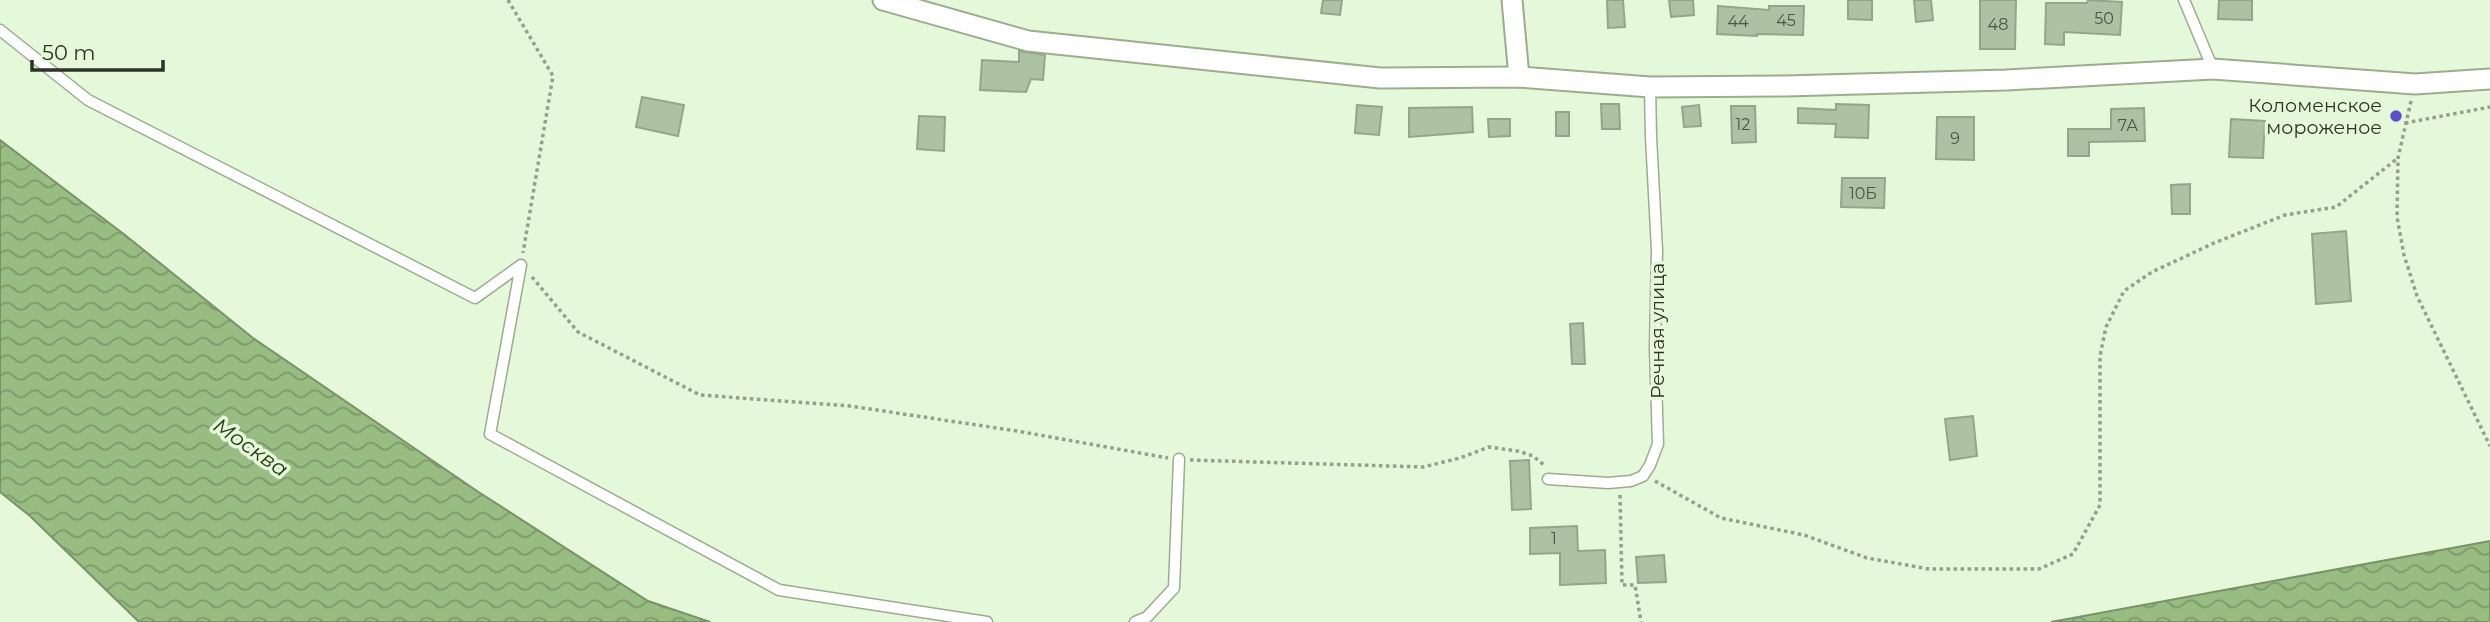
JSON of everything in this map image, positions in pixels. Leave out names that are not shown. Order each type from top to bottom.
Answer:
[{"type":"street","points":[[883,0],[1028,41],[1380,78],[1519,76],[1650,87],[2006,80],[2213,69],[2415,84],[2490,79]]},
{"type":"street","points":[[1512,0],[1519,76]]},
{"type":"lane","points":[[2183,0],[2213,69]]},
{"type":"lane","points":[[0,30],[88,100],[475,298],[522,265]]},
{"type":"lane","name":"Речная улица","points":[[1643,476],[1658,444],[1655,348],[1657,250],[1650,87]]},
{"type":"lane","points":[[522,265],[490,434],[779,590],[987,622]]},
{"type":"lane","points":[[1135,622],[1147,617],[1174,588],[1179,460]]},
{"type":"lane","points":[[1554,480],[1620,482],[1643,476]]},
{"type":"path","points":[[508,0],[553,76],[522,265],[578,332],[700,395],[850,406],[1017,431],[1179,460],[1423,467],[1460,458],[1489,447],[1533,456],[1554,480]]},
{"type":"path","points":[[2415,84],[2398,158],[2398,217],[2404,256],[2417,296],[2490,446]]},
{"type":"path","points":[[2404,126],[2490,107]]},
{"type":"path","points":[[1643,476],[1721,518],[1804,535],[1867,558],[1930,569],[2039,569],[2073,554],[2100,505],[2100,356],[2106,327],[2124,290],[2152,272],[2201,249],[2285,215],[2336,207],[2398,158]]},
{"type":"path","points":[[1620,482],[1622,585],[1635,585],[1641,622]]},
{"type":"water","name":"Москва","points":[[0,140],[125,235],[253,338],[477,491],[648,601],[710,622],[139,622],[30,516],[0,492]]},
{"type":"water","points":[[2490,541],[2490,622],[2051,622]]},
{"type":"building","points":[[1323,0],[1342,0],[1340,15],[1321,13]]},
{"type":"building","points":[[1607,0],[1623,0],[1625,27],[1608,28]]},
{"type":"building","points":[[1669,0],[1693,0],[1694,15],[1671,17]]},
{"type":"building","points":[[1848,0],[1872,0],[1872,20],[1848,19]]},
{"type":"building","points":[[1914,0],[1931,0],[1933,20],[1916,22]]},
{"type":"building","points":[[1980,0],[2016,0],[2015,49],[1980,49]]},
{"type":"building","points":[[2088,0],[2122,2],[2120,35],[2064,32],[2064,45],[2045,44],[2046,3],[2087,3]]},
{"type":"building","points":[[2219,0],[2252,0],[2252,20],[2218,19]]},
{"type":"building","points":[[1718,6],[1769,10],[1769,6],[1804,6],[1803,35],[1717,34]]},
{"type":"building","points":[[1019,51],[1045,55],[1043,80],[1031,79],[1026,92],[980,90],[982,60],[1019,62]]},
{"type":"building","points":[[642,97],[684,105],[678,136],[636,127]]},
{"type":"building","points":[[1601,104],[1619,104],[1620,129],[1602,129]]},
{"type":"building","points":[[1836,104],[1869,105],[1868,138],[1835,137],[1836,124],[1798,123],[1798,108],[1836,110]]},
{"type":"building","points":[[1357,105],[1382,107],[1379,135],[1355,133]]},
{"type":"building","points":[[1699,105],[1701,126],[1684,127],[1682,107]]},
{"type":"building","points":[[1731,106],[1755,106],[1756,142],[1732,143]]},
{"type":"building","points":[[1472,107],[1473,132],[1409,137],[1409,108]]},
{"type":"building","points":[[2144,108],[2145,141],[2089,142],[2089,156],[2068,156],[2068,129],[2111,129],[2111,109]]},
{"type":"building","points":[[1556,112],[1569,112],[1569,136],[1556,136]]},
{"type":"building","points":[[919,116],[945,117],[944,151],[917,149]]},
{"type":"building","points":[[1937,117],[1974,117],[1974,160],[1936,159]]},
{"type":"building","points":[[1488,119],[1510,119],[1510,136],[1489,137]]},
{"type":"building","points":[[2231,119],[2265,121],[2263,158],[2229,157]]},
{"type":"building","points":[[1842,178],[1885,178],[1884,208],[1841,207]]},
{"type":"building","points":[[2190,184],[2190,214],[2172,214],[2171,185]]},
{"type":"building","points":[[2346,231],[2351,301],[2316,304],[2312,234]]},
{"type":"building","points":[[1583,323],[1585,364],[1572,364],[1570,324]]},
{"type":"building","points":[[1973,416],[1977,456],[1950,460],[1945,419]]},
{"type":"building","points":[[1529,460],[1531,509],[1512,510],[1510,461]]},
{"type":"building","points":[[1577,526],[1578,551],[1605,550],[1606,583],[1560,585],[1560,553],[1530,554],[1530,528]]},
{"type":"building","points":[[1664,555],[1666,582],[1638,583],[1636,557]]},
{"type":"place","name":"Коломенское мороженое","points":[[2396,116]]}]
